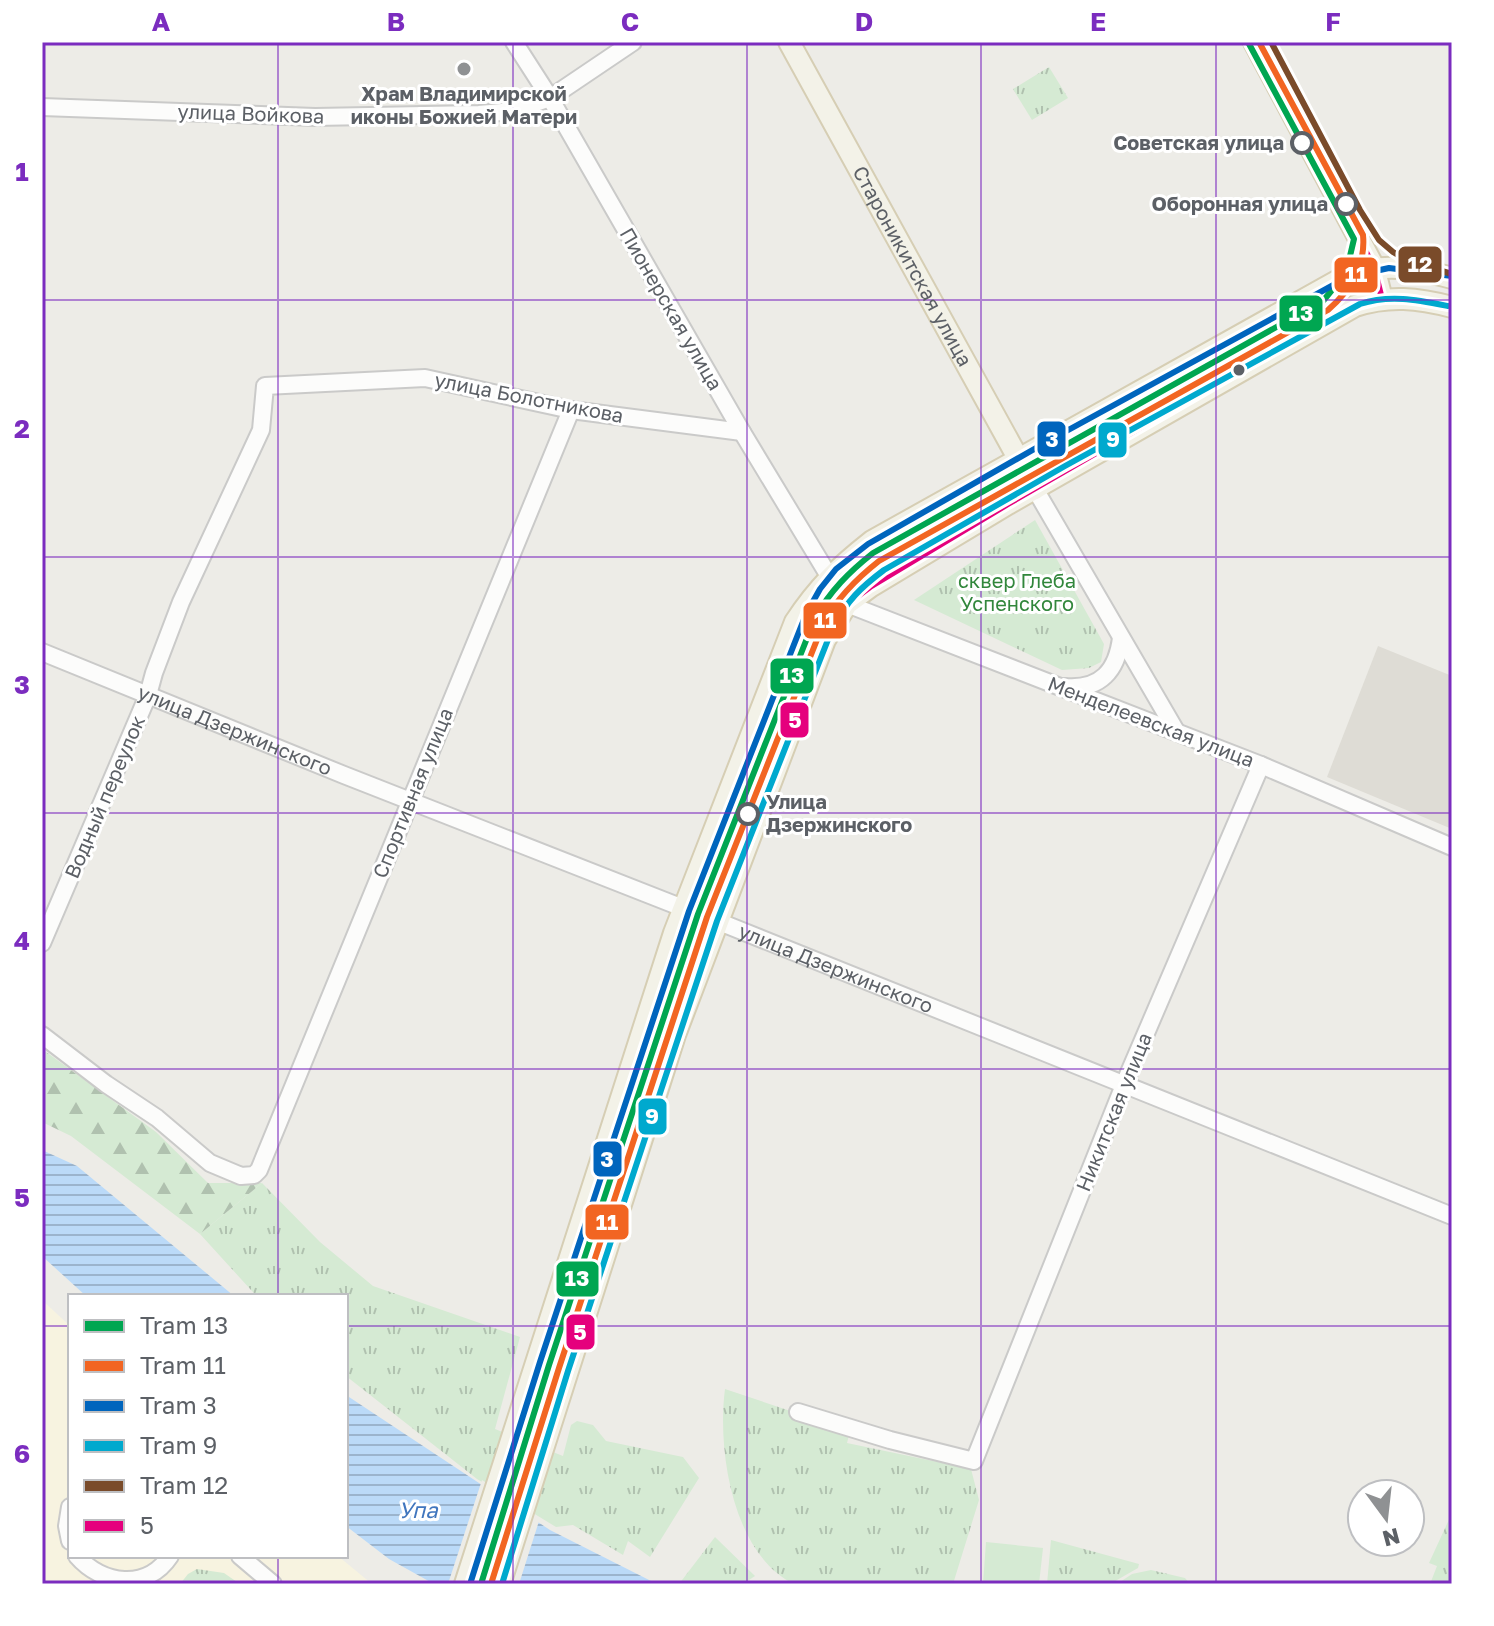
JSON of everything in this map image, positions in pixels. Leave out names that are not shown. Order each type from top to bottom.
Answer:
[{"type":"main road","name":"Староникитская улица","points":[[789,42],[1035,489]]},
{"type":"main road","points":[[1254,42],[1374,267],[1382,299]]},
{"type":"main road","points":[[465,1584],[683,908],[795,622],[815,592],[829,576],[872,541],[1346,276],[1374,267],[1417,268],[1452,278]]},
{"type":"main road","points":[[500,1584],[675,1035],[825,640],[847,604],[870,587],[1035,489],[1355,306],[1407,297],[1452,307]]},
{"type":"main road","name":"улица Дзержинского","points":[[683,908],[717,921]]},
{"type":"street","name":"Пионерская улица","points":[[514,42],[550,98],[742,432],[829,576]]},
{"type":"street","name":"улица Войкова","points":[[42,107],[315,117],[513,111],[550,98],[633,42]]},
{"type":"street","name":"улица Болотникова","points":[[261,430],[265,386],[425,378],[571,410],[742,432]]},
{"type":"street","name":"Спортивная улица","points":[[42,1035],[157,1118],[210,1163],[241,1176],[254,1175],[259,1170],[571,410]]},
{"type":"street","name":"Водный переулок","points":[[42,943],[148,695],[181,602],[261,430]]},
{"type":"street","points":[[1035,489],[1176,731]]},
{"type":"street","name":"Менделеевская улица","points":[[847,604],[1261,765],[1452,847]]},
{"type":"street","points":[[1064,687],[1074,688],[1104,677],[1114,668],[1119,657],[1121,638]]},
{"type":"street","name":"улица Дзержинского","points":[[42,652],[683,908]]},
{"type":"street","name":"Никитская улица","points":[[798,1412],[974,1461],[1125,1083],[1261,765]]},
{"type":"street","name":"улица Дзержинского","points":[[717,921],[1452,1216]]},
{"type":"street","points":[[79,1558],[89,1569],[113,1582],[138,1579],[170,1560]]},
{"type":"street","points":[[240,1558],[273,1584]]},
{"type":"street","points":[[158,1584],[170,1560]]},
{"type":"shaded area","points":[[1378,646],[1452,676],[1452,829],[1327,777]]},
{"type":"shaded area","points":[[42,1300],[68,1324],[68,1558],[340,1558],[372,1584],[42,1584]]},
{"type":"green space","points":[[1049,67],[1068,98],[1032,120],[1013,89]]},
{"type":"green space","name":"сквер Глеба Успенского","points":[[1035,520],[1104,644],[1101,662],[1089,668],[1062,670],[914,600]]},
{"type":"green space","points":[[42,1049],[156,1132],[208,1183],[262,1183],[200,1234],[71,1136],[42,1122]]},
{"type":"green space","points":[[262,1183],[320,1242],[373,1286],[520,1337],[495,1429],[563,1456],[571,1425],[577,1421],[593,1425],[606,1441],[683,1457],[699,1478],[650,1557],[628,1541],[623,1555],[573,1525],[556,1527],[477,1479],[348,1378],[348,1294],[255,1294],[200,1234]]},
{"type":"green space","points":[[725,1389],[850,1431],[847,1443],[971,1469],[979,1500],[953,1584],[794,1584],[773,1569],[756,1549],[733,1498],[724,1441]]},
{"type":"green space","points":[[1452,1513],[1452,1584],[1430,1584],[1437,1566],[1429,1563]]},
{"type":"green space","points":[[715,1537],[755,1576],[743,1584],[679,1584]]},
{"type":"green space","points":[[1051,1540],[1139,1564],[1138,1568],[1110,1584],[1047,1584]]},
{"type":"green space","points":[[986,1542],[1043,1548],[1039,1584],[983,1584]]},
{"type":"green space","points":[[197,1569],[224,1573],[237,1582],[180,1584]]},
{"type":"green space","points":[[1151,1570],[1185,1578],[1190,1584],[1117,1584],[1132,1574]]},
{"type":"water","points":[[42,1150],[77,1166],[232,1294],[84,1294],[42,1256]]},
{"type":"water","name":"Упа","points":[[348,1396],[550,1530],[657,1584],[434,1584],[389,1559],[348,1528]]},
{"type":"pier","points":[[482,1480],[540,1518],[519,1584],[448,1584]]},
{"type":"tram line","name":"13","points":[[481,1584],[549,1365],[698,914],[821,608],[841,582],[873,553],[1323,301],[1346,273],[1354,239],[1248,42]]},
{"type":"tram line","name":"11","points":[[491,1584],[707,917],[829,613],[848,589],[879,561],[1328,310],[1355,277],[1362,257],[1363,235],[1259,42]]},
{"type":"tram line","name":"12","points":[[1271,42],[1379,240],[1408,261],[1452,274]]},
{"type":"tram line","name":"3","points":[[471,1581],[689,911],[806,614],[820,589],[836,569],[868,544],[1050,440],[1348,277],[1389,268],[1452,276]]},
{"type":"tram line","name":"9","points":[[502,1584],[568,1371],[717,921],[833,627],[849,602],[884,570],[1065,466],[1360,304],[1393,299],[1448,306]]},
{"type":"transit line","name":"5","points":[[500,1584],[675,1035],[825,640],[847,604],[1008,504],[1325,321],[1355,306],[1382,299],[1374,267],[1254,42]]},
{"type":"place","name":"Храм Владимирской иконы Божией Матери","points":[[464,69]]},
{"type":"place","name":"Советская улица","points":[[1302,143]]},
{"type":"place","name":"Оборонная улица","points":[[1346,204]]},
{"type":"place","name":"Улица Дзержинского","points":[[748,814]]}]
